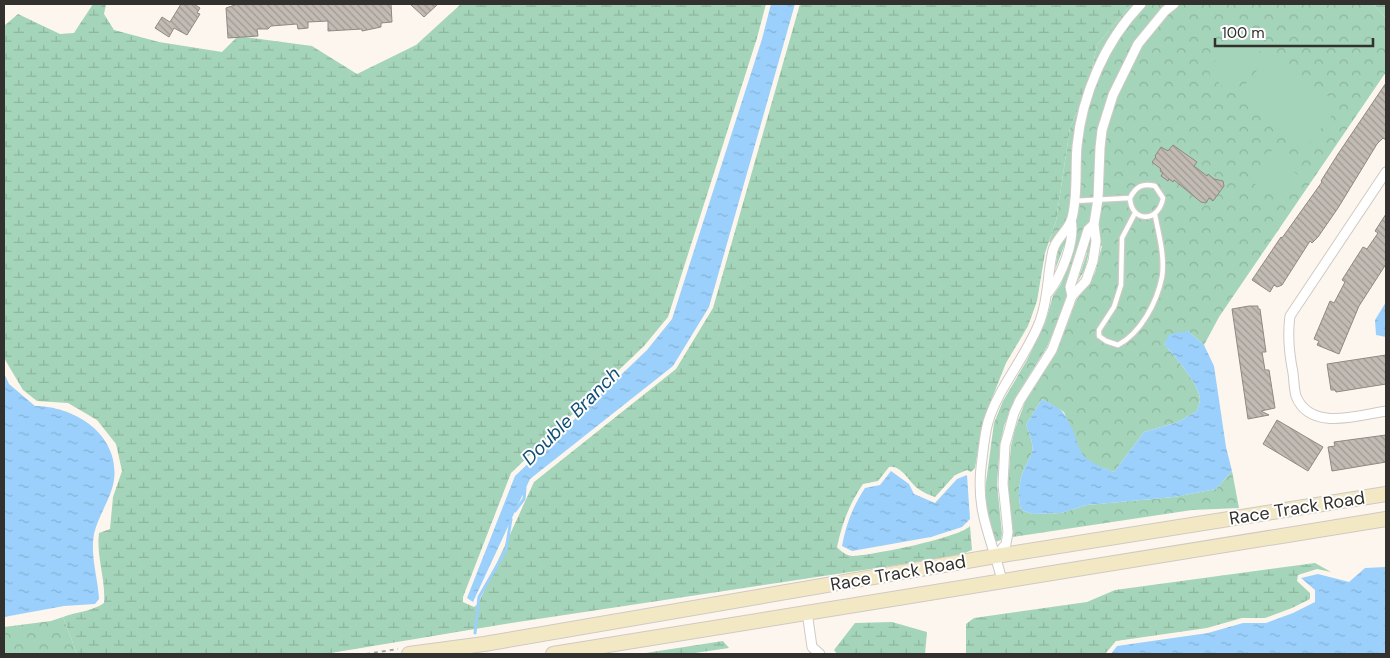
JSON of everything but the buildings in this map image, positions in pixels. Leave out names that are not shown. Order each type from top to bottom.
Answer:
[{"type":"main road","name":"Race Track Road","points":[[409,654],[484,644],[996,556],[1386,494]]},
{"type":"main road","name":"Race Track Road","points":[[553,654],[1386,519]]},
{"type":"main road","points":[[566,630],[569,652]]},
{"type":"street","points":[[1002,581],[996,556],[989,543],[980,510],[981,468],[988,422],[998,399],[1040,321],[1048,293],[1053,248],[1071,220],[1074,201],[1077,143],[1085,102],[1095,74],[1113,40],[1141,4]]},
{"type":"street","points":[[996,556],[1006,544],[1008,532],[1003,484],[1005,445],[1010,428],[1020,400],[1052,350],[1072,296],[1080,289],[1091,271],[1096,241],[1094,224],[1098,199],[1101,139],[1113,95],[1138,44],[1160,17],[1174,4]]},
{"type":"street","points":[[1386,172],[1290,316],[1287,336],[1296,395],[1308,412],[1331,418],[1386,411]]},
{"type":"street","points":[[1048,293],[1056,283],[1074,231],[1071,220]]},
{"type":"street","points":[[1072,296],[1070,287],[1088,230],[1094,224]]},
{"type":"street","points":[[807,612],[810,651],[820,654]]},
{"type":"lane","points":[[1140,186],[1155,186],[1163,198],[1162,207],[1155,215],[1143,217],[1135,213],[1130,205],[1130,198],[1134,190],[1140,186]]},
{"type":"lane","points":[[1074,201],[1130,198]]},
{"type":"lane","points":[[1135,213],[1122,238],[1118,292],[1114,307],[1099,330],[1100,336],[1106,341],[1118,345],[1132,335],[1149,311],[1162,277],[1162,255],[1155,215]]},
{"type":"green space","points":[[93,4],[106,4],[104,14],[114,30],[159,42],[222,52],[238,36],[312,46],[357,74],[416,45],[461,4],[766,4],[757,38],[668,317],[644,346],[511,473],[463,597],[463,602],[474,607],[478,604],[534,482],[676,369],[713,308],[800,4],[1131,4],[1097,45],[1089,83],[1070,128],[1056,221],[1045,253],[1037,301],[1028,326],[1006,363],[983,421],[975,468],[971,472],[967,470],[955,475],[935,497],[916,487],[898,469],[889,467],[878,481],[863,484],[847,514],[837,547],[851,556],[878,553],[933,541],[963,531],[970,526],[972,550],[957,556],[505,624],[325,654],[77,654],[63,617],[90,610],[104,603],[104,585],[98,542],[99,533],[110,529],[113,497],[122,471],[116,444],[97,420],[68,403],[37,401],[23,390],[4,358],[4,26],[18,14],[60,34],[74,33]]},
{"type":"green space","points":[[1131,4],[1373,4],[1386,18],[1386,72],[1219,317],[1204,345],[1188,331],[1164,344],[1195,385],[1200,399],[1197,411],[1178,422],[1144,432],[1114,472],[1092,464],[1081,455],[1064,412],[1042,399],[1026,425],[1032,451],[1020,483],[1019,497],[1021,510],[1033,514],[1061,513],[1087,505],[1174,497],[1216,489],[1232,471],[1239,508],[1192,510],[1013,537],[1008,483],[1011,446],[1015,429],[1025,402],[1057,351],[1076,301],[1095,273],[1102,246],[1091,244],[1085,269],[1077,283],[1087,253],[1076,251],[1065,286],[1067,296],[1055,328],[1047,347],[1015,398],[1004,426],[1000,445],[997,484],[1002,533],[1001,540],[995,542],[986,508],[985,490],[994,423],[1003,401],[1027,360],[1045,323],[1053,296],[1061,284],[1074,249],[1064,246],[1055,270],[1059,243],[1049,242],[1056,221],[1070,128],[1089,83],[1097,45]]},
{"type":"green space","points":[[1373,4],[1386,4],[1386,18]]},
{"type":"green space","points":[[1244,31],[1260,43],[1262,49],[1231,88],[1225,88],[1210,75],[1209,69],[1239,32]]},
{"type":"green space","points":[[1275,55],[1290,67],[1291,74],[1298,73],[1313,85],[1314,92],[1321,91],[1336,103],[1336,110],[1307,146],[1300,148],[1286,137],[1284,129],[1277,130],[1261,118],[1261,112],[1256,112],[1240,100],[1239,92],[1269,56]]},
{"type":"green space","points":[[1277,144],[1296,159],[1289,168],[1302,178],[1288,196],[1274,186],[1267,194],[1249,179]]},
{"type":"green space","points":[[1315,563],[1331,572],[1317,569],[1298,575],[1297,581],[1310,593],[1310,599],[1265,618],[1242,618],[1207,628],[1116,641],[1105,654],[966,654],[966,624],[974,618],[1087,602],[1115,590]]},
{"type":"green space","points":[[63,617],[77,654],[4,654],[4,627],[51,621]]},
{"type":"green space","points":[[892,622],[927,632],[925,654],[837,654],[834,650],[855,623]]},
{"type":"green space","points":[[723,641],[729,648],[688,654],[639,654]]},
{"type":"water","points":[[771,4],[795,4],[709,307],[673,366],[530,479],[473,602],[467,598],[515,476],[647,350],[672,319],[762,39]]},
{"type":"water","points":[[1386,302],[1386,337],[1376,335],[1375,320]]},
{"type":"water","points":[[1188,331],[1204,345],[1214,366],[1226,447],[1232,471],[1216,489],[1174,497],[1087,505],[1061,513],[1033,514],[1021,510],[1019,497],[1020,483],[1032,451],[1026,425],[1042,399],[1057,407],[1064,414],[1083,455],[1099,466],[1114,472],[1144,432],[1178,422],[1197,411],[1200,399],[1195,385],[1164,344],[1170,334]]},
{"type":"water","points":[[4,373],[9,384],[35,406],[65,411],[79,418],[92,426],[110,449],[114,464],[114,480],[96,527],[93,542],[99,599],[95,604],[64,606],[4,617]]},
{"type":"water","points":[[891,471],[909,484],[914,494],[935,503],[957,479],[967,475],[970,519],[962,527],[931,537],[852,551],[842,546],[850,516],[865,488],[880,485]]},
{"type":"water","points":[[1386,567],[1386,654],[1111,654],[1117,646],[1208,633],[1243,623],[1266,623],[1315,602],[1315,590],[1301,578],[1318,574],[1349,582],[1365,568]]},
{"type":"waterway","name":"Double Branch","points":[[515,511],[524,499],[525,488]]},
{"type":"waterway","name":"Double Branch","points":[[475,633],[479,597],[506,550],[511,519]]}]
